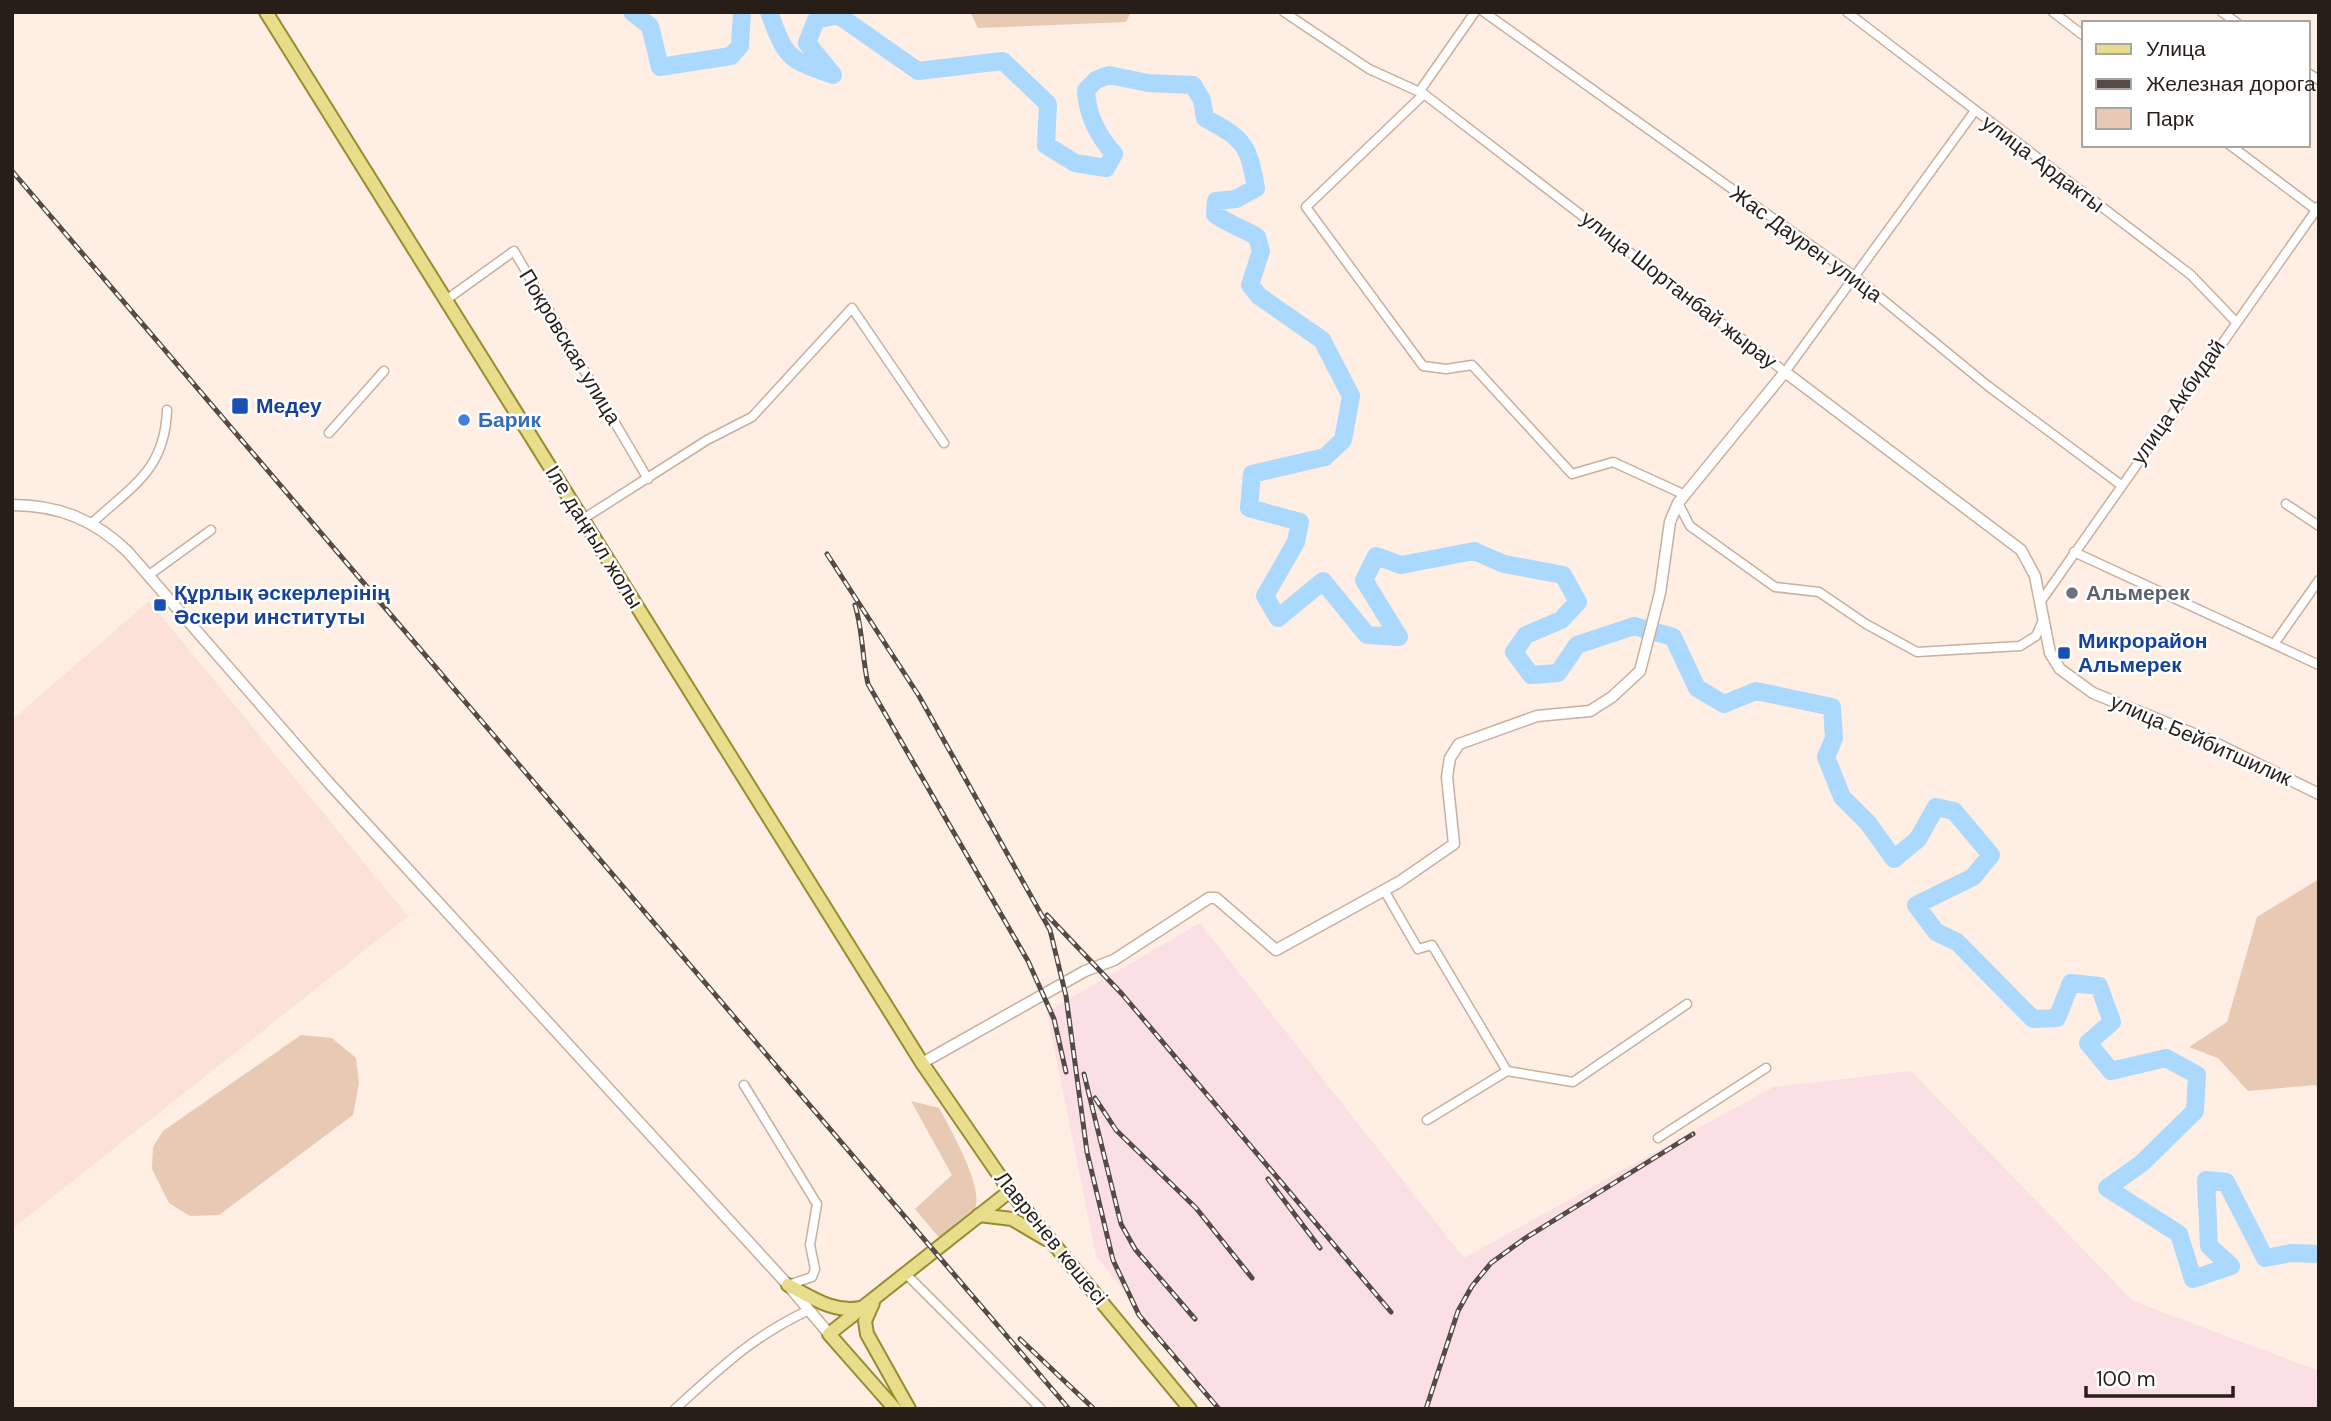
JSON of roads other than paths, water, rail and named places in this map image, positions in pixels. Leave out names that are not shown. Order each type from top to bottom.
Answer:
[{"type":"main road","name":"Іле даңғыл жолы","points":[[266,12],[922,1062]]},
{"type":"main road","name":"Лавренев көшесі","points":[[922,1062],[1010,1191],[1190,1409]]},
{"type":"main road","points":[[895,1409],[829,1334],[908,1275],[1010,1191]]},
{"type":"main road","points":[[979,1215],[1012,1219],[1059,1249]]},
{"type":"main road","points":[[788,1285],[832,1308],[845,1311],[870,1304]]},
{"type":"main road","points":[[870,1304],[866,1321],[867,1334],[909,1409]]},
{"type":"street","name":"улица Шортанбай жырау","points":[[1284,12],[1368,68],[1422,93],[2021,550],[2035,576],[2041,601]]},
{"type":"street","points":[[1475,12],[1422,93],[1306,207],[1423,366],[1446,369],[1472,365],[1572,474],[1613,461],[1681,499],[1689,526],[1776,587],[1819,592],[1866,624],[1917,652],[2020,646],[2036,636],[2044,618]]},
{"type":"street","name":"Жас Даурен улица","points":[[1484,12],[1854,276],[1988,386],[2121,485]]},
{"type":"street","name":"улица Ардакты","points":[[1847,12],[1974,112],[2191,275],[2235,321]]},
{"type":"street","points":[[2053,12],[2082,34]]},
{"type":"street","points":[[922,1062],[1085,971],[1114,960],[1209,898],[1216,898],[1276,950],[1384,890],[1454,844],[1447,776],[1450,758],[1460,744],[1491,730],[1538,716],[1590,711],[1612,698],[1640,671],[1654,625],[1671,522],[1681,499],[1772,391],[1974,112]]},
{"type":"street","points":[[2233,147],[2318,210]]},
{"type":"street","name":"улица Акбидай","points":[[2041,601],[2235,321],[2318,210]]},
{"type":"street","name":"Покровская улица","points":[[446,300],[514,251],[648,479]]},
{"type":"street","points":[[583,519],[707,440],[752,417],[852,308],[944,443]]},
{"type":"street","points":[[329,433],[384,371]]},
{"type":"street","points":[[92,523],[152,468],[166,432],[167,410]]},
{"type":"street","points":[[2286,504],[2319,526]]},
{"type":"street","points":[[12,505],[44,506],[92,523],[115,540],[149,575],[329,783],[788,1285],[829,1334]]},
{"type":"street","points":[[149,575],[211,530]]},
{"type":"street","points":[[2074,552],[2319,665]]},
{"type":"street","points":[[2274,644],[2319,580]]},
{"type":"street","name":"улица Бейбитшилик","points":[[2041,601],[2050,653],[2060,668],[2093,693],[2211,741],[2319,794]]},
{"type":"street","points":[[1384,890],[1418,949],[1433,945],[1507,1071]]},
{"type":"street","points":[[1427,1120],[1507,1071],[1573,1082],[1686,1004]]},
{"type":"street","points":[[1658,1138],[1766,1068]]},
{"type":"street","points":[[744,1085],[817,1204],[810,1245],[815,1269],[812,1277],[788,1285]]},
{"type":"street","points":[[908,1275],[1041,1409]]},
{"type":"street","points":[[675,1409],[738,1351],[783,1322],[809,1310]]},
{"type":"waterway","points":[[632,12],[650,26],[660,67],[731,56],[740,46],[742,12]]},
{"type":"waterway","points":[[769,12],[790,55],[806,65],[833,75],[807,43],[816,20],[838,15],[918,71],[1003,61],[1048,104],[1046,145],[1075,163],[1106,168],[1114,154],[1098,132],[1089,108],[1086,90],[1096,80],[1109,75],[1148,83],[1193,85],[1202,100],[1205,118],[1237,138],[1247,152],[1250,162],[1256,188],[1236,199],[1216,201],[1215,214],[1257,237],[1261,251],[1250,285],[1259,296],[1322,340],[1351,396],[1343,440],[1325,457],[1252,474],[1249,508],[1300,522],[1296,542],[1265,596],[1278,618],[1323,581],[1367,635],[1399,637],[1364,580],[1376,556],[1401,565],[1474,551],[1504,564],[1563,575],[1578,602],[1561,620],[1526,635],[1514,652],[1531,675],[1558,673],[1577,645],[1634,626],[1673,637],[1697,688],[1724,704],[1756,691],[1832,707],[1834,738],[1826,757],[1842,797],[1868,823],[1894,859],[1918,839],[1936,807],[1954,811],[1991,855],[1973,877],[1916,905],[1936,932],[1957,942],[2033,1019],[2057,1018],[2071,983],[2099,986],[2112,1022],[2088,1043],[2111,1071],[2166,1058],[2197,1075],[2195,1111],[2142,1163],[2107,1188],[2179,1234],[2193,1279],[2231,1266],[2209,1246],[2206,1180],[2226,1182],[2265,1258],[2291,1253],[2319,1254]]},
{"type":"railway","points":[[12,171],[1069,1409]]},
{"type":"railway","points":[[827,554],[919,696],[1050,930],[1066,996],[1087,1152],[1113,1260],[1139,1315],[1219,1409]]},
{"type":"railway","points":[[855,605],[868,684],[1028,961],[1054,1019],[1066,1072]]},
{"type":"railway","points":[[1047,915],[1122,994],[1391,1312]]},
{"type":"railway","points":[[1084,1074],[1121,1224],[1135,1249],[1195,1319]]},
{"type":"railway","points":[[1095,1098],[1116,1130],[1196,1208],[1252,1278]]},
{"type":"railway","points":[[1426,1409],[1458,1311],[1472,1286],[1491,1263],[1524,1239],[1693,1134]]},
{"type":"railway","points":[[1268,1179],[1320,1248]]},
{"type":"railway","points":[[1020,1339],[1094,1409]]},
{"type":"place","name":"Медеу","points":[[240,406]]},
{"type":"place","name":"Барик","points":[[464,420]]},
{"type":"place","name":"Альмерек","points":[[2072,593]]},
{"type":"place","name":"Құрлық әскерлерінің Әскери институты","points":[[160,605]]},
{"type":"place","name":"Микрорайон Альмерек","points":[[2064,653]]}]
